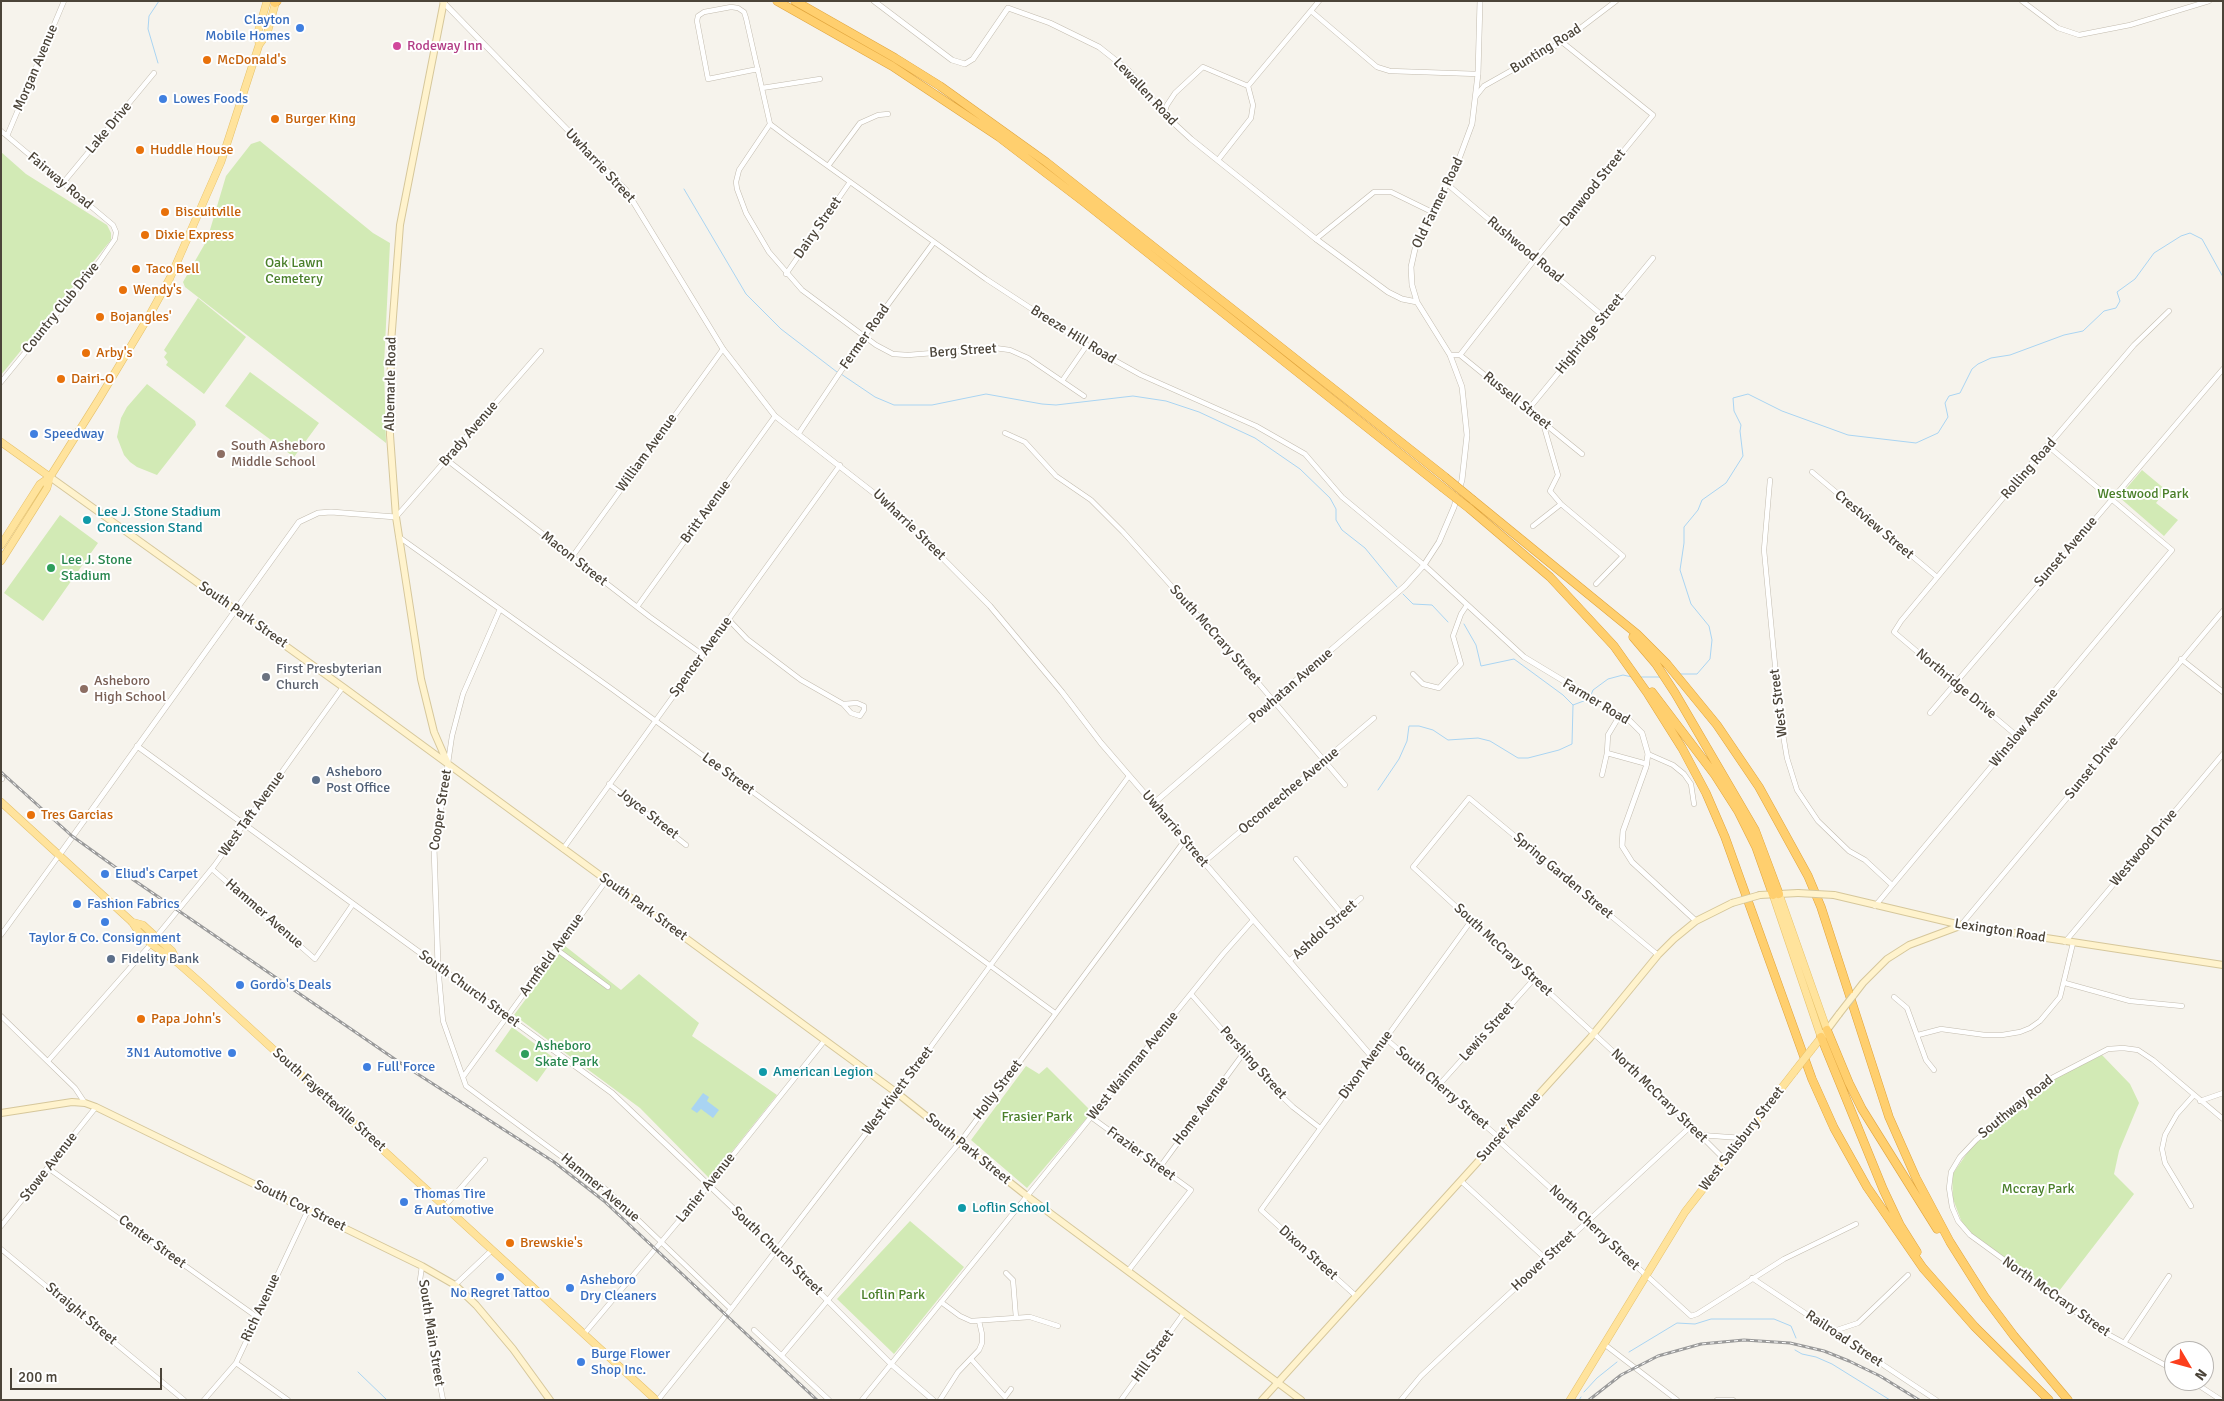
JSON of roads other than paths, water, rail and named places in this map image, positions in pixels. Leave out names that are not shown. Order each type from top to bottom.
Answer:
[{"type":"highway","points":[[777,1],[892,66],[999,137],[1084,202],[1470,509],[1550,577],[1614,646],[1665,708],[1715,775],[1738,811],[1776,894]]},
{"type":"highway","points":[[795,1],[918,72],[1046,162],[1445,477],[1606,608],[1666,664],[1706,711],[1739,756],[1782,825],[1808,876],[1837,952],[1865,1046],[1893,1126],[1916,1178],[1950,1242],[1986,1299]]},
{"type":"highway","points":[[1606,608],[1656,664],[1675,693],[1755,830],[1776,894]]},
{"type":"highway","points":[[1614,646],[1648,694],[1677,740],[1706,793],[1725,837],[1812,1079],[1834,1128],[1867,1187],[1923,1268],[1974,1327],[2049,1400]]},
{"type":"highway","points":[[1827,1030],[1862,1109],[1945,1241],[2014,1336],[2068,1400]]},
{"type":"highway","points":[[1821,1037],[1891,1207],[1922,1260],[1946,1294]]},
{"type":"main road","points":[[260,45],[258,32],[267,1]]},
{"type":"main road","points":[[1,561],[47,488],[50,477],[136,339],[176,266],[221,162],[260,45],[267,34],[276,2]]},
{"type":"main road","name":"Albemarle Road","points":[[443,2],[400,225],[390,361],[390,435],[396,517],[426,704],[434,732],[448,765]]},
{"type":"main road","name":"South Park Street","points":[[1,442],[344,688],[897,1093],[1027,1196],[1301,1400]]},
{"type":"main road","points":[[1,545],[40,484],[50,477]]},
{"type":"main road","name":"South Fayetteville Street","points":[[1,802],[60,854],[134,925],[151,944],[176,960],[657,1400]]},
{"type":"main road","points":[[1776,894],[1827,1030]]},
{"type":"main road","points":[[1776,894],[1821,1037]]},
{"type":"main road","name":"Lexington Road","points":[[1776,894],[1834,894],[1875,906],[1961,925],[2223,965]]},
{"type":"main road","name":"Sunset Avenue","points":[[1262,1400],[1593,1034],[1658,955],[1674,939],[1696,921],[1732,903],[1760,895],[1776,894]]},
{"type":"main road","points":[[134,925],[143,925],[172,951],[176,960]]},
{"type":"main road","name":"West Salisbury Street","points":[[1570,1400],[1685,1212],[1863,984],[1888,960],[1909,945],[1961,925]]},
{"type":"main road","name":"South Cox Street","points":[[1,1113],[72,1102],[85,1103],[422,1266],[455,1285],[476,1305],[501,1334],[550,1400]]},
{"type":"street","name":"Morgan Avenue","points":[[7,136],[64,1]]},
{"type":"street","name":"Lewallen Road","points":[[874,1],[952,60],[965,64],[973,60],[1008,8],[1038,19],[1099,47],[1128,70],[1164,113],[1316,240],[1388,292],[1402,299],[1418,302]]},
{"type":"street","points":[[1248,86],[1319,1]]},
{"type":"street","name":"Old Farmer Road","points":[[1424,565],[1439,542],[1454,507],[1462,480],[1467,435],[1466,409],[1462,387],[1450,355],[1418,302],[1412,284],[1411,267],[1415,249],[1468,138],[1478,74],[1480,1]]},
{"type":"street","name":"Bunting Road","points":[[1476,96],[1484,86],[1562,42],[1616,1]]},
{"type":"street","points":[[2022,1],[2058,28],[2079,34],[2130,26],[2209,1]]},
{"type":"street","name":"Uwharrie Street","points":[[443,2],[626,190],[722,349],[775,416],[893,508],[990,606],[1129,776],[1372,1057]]},
{"type":"street","points":[[758,70],[708,79],[697,21],[698,16],[704,12],[731,6],[744,12],[758,70],[770,124]]},
{"type":"street","points":[[1311,11],[1377,67],[1390,71],[1478,74]]},
{"type":"street","name":"Danwood Street","points":[[1460,354],[1653,115],[1562,42]]},
{"type":"street","points":[[1164,113],[1175,92],[1203,68],[1248,86]]},
{"type":"street","name":"Lake Drive","points":[[63,183],[154,73]]},
{"type":"street","points":[[762,88],[820,79]]},
{"type":"street","points":[[1218,160],[1251,118],[1252,105],[1248,86]]},
{"type":"street","points":[[828,166],[860,124],[878,115],[888,114]]},
{"type":"street","name":"Breeze Hill Road","points":[[770,124],[934,242],[1087,345],[1141,375],[1256,426],[1305,454],[1342,497],[1424,565]]},
{"type":"street","name":"Berg Street","points":[[770,124],[743,164],[736,182],[739,197],[746,213],[769,252],[786,274],[802,290],[885,351],[900,355],[995,348],[1010,350],[1084,396]]},
{"type":"street","name":"Fairway Road","points":[[1,131],[114,226],[116,232]]},
{"type":"street","name":"Dairy Street","points":[[786,274],[850,182]]},
{"type":"street","name":"Rushwood Road","points":[[1447,184],[1603,316]]},
{"type":"street","points":[[1316,240],[1374,192],[1391,192],[1432,212]]},
{"type":"street","name":"Country Club Drive","points":[[1,382],[99,262],[115,239],[116,232]]},
{"type":"street","name":"Fermer Road","points":[[799,434],[864,337],[934,242]]},
{"type":"street","name":"Highridge Street","points":[[1527,411],[1603,316],[1653,258]]},
{"type":"street","name":"Rolling Road","points":[[1894,632],[1937,577],[2046,446],[2048,446],[2134,345],[2169,310]]},
{"type":"street","points":[[1062,381],[1087,345]]},
{"type":"street","name":"William Avenue","points":[[572,557],[722,349]]},
{"type":"street","name":"Brady Avenue","points":[[396,517],[541,351]]},
{"type":"street","points":[[1450,355],[1460,354]]},
{"type":"street","name":"Russell Street","points":[[1460,354],[1527,411],[1582,454]]},
{"type":"street","name":"Sunset Avenue","points":[[1930,713],[2223,369]]},
{"type":"street","name":"Britt Avenue","points":[[637,607],[775,416]]},
{"type":"street","points":[[1543,423],[1558,475],[1550,491],[1561,504],[1623,556],[1596,584]]},
{"type":"street","name":"South McCrary Street","points":[[1005,433],[1024,442],[1056,476],[1090,500],[1123,532],[1345,785]]},
{"type":"street","points":[[2048,446],[2112,499]]},
{"type":"street","name":"Macon Street","points":[[447,460],[637,607],[703,655]]},
{"type":"street","name":"Spencer Avenue","points":[[562,849],[840,465]]},
{"type":"street","name":"Crestview Street","points":[[1812,472],[1937,577]]},
{"type":"street","name":"West Street","points":[[1770,480],[1764,550],[1780,710],[1787,758],[1797,790],[1818,821],[1849,851],[1865,860],[1892,885]]},
{"type":"street","name":"Winslow Avenue","points":[[1875,906],[2172,550],[2112,499]]},
{"type":"street","points":[[1533,526],[1561,504]]},
{"type":"street","points":[[1,935],[290,533],[300,522],[318,513],[331,512],[396,517]]},
{"type":"street","name":"Lee Street","points":[[399,537],[1055,1013]]},
{"type":"street","name":"Farmer Road","points":[[1424,565],[1524,657],[1620,715],[1642,733],[1648,754],[1647,764],[1623,831],[1622,846],[1632,862],[1696,921]]},
{"type":"street","name":"Powhatan Avenue","points":[[1154,803],[1390,600],[1424,565]]},
{"type":"street","points":[[1413,674],[1423,684],[1439,688],[1461,664],[1453,636],[1461,614],[1467,605]]},
{"type":"street","name":"Cooper Street","points":[[463,1077],[443,1021],[438,966],[434,848],[452,736],[460,703],[500,609]]},
{"type":"street","name":"Sunset Drive","points":[[1961,925],[2021,856],[2181,659],[2223,611]]},
{"type":"street","points":[[729,620],[748,639],[801,680],[843,704],[847,711],[860,716],[864,710],[864,706],[857,703],[843,704]]},
{"type":"street","name":"Northridge Drive","points":[[1894,632],[2017,736]]},
{"type":"street","points":[[2181,659],[2223,692]]},
{"type":"street","name":"West Taft Avenue","points":[[156,937],[212,869],[344,688]]},
{"type":"street","points":[[1602,775],[1607,753],[1608,735],[1620,715]]},
{"type":"street","name":"Occoneechee Avenue","points":[[1203,863],[1374,718]]},
{"type":"street","name":"South Church Street","points":[[138,746],[612,1093],[777,1250],[891,1364],[933,1400]]},
{"type":"street","points":[[1607,753],[1647,764]]},
{"type":"street","points":[[1648,754],[1673,765],[1684,774],[1691,784],[1694,804]]},
{"type":"street","name":"Westwood Drive","points":[[2065,942],[2223,754]]},
{"type":"street","name":"West Kivett Street","points":[[657,1400],[731,1309],[897,1093],[1129,776]]},
{"type":"street","name":"Joyce Street","points":[[609,784],[686,844]]},
{"type":"street","name":"Spring Garden Street","points":[[1413,866],[1469,798],[1658,955]]},
{"type":"street","name":"Holly Street","points":[[782,1356],[960,1142],[1185,840]]},
{"type":"street","points":[[1296,859],[1342,914]]},
{"type":"street","name":"South McCrary Street","points":[[1413,866],[1593,1034]]},
{"type":"street","name":"Hammer Avenue","points":[[212,869],[315,959],[352,904]]},
{"type":"street","name":"Armfield Avenue","points":[[463,1077],[606,881]]},
{"type":"street","name":"Ashdol Street","points":[[1289,962],[1361,898]]},
{"type":"street","name":"West Wainman Avenue","points":[[862,1400],[1253,920]]},
{"type":"street","name":"Dixon Avenue","points":[[1261,1210],[1470,921]]},
{"type":"street","points":[[1918,1035],[1941,1030],[1985,1035],[2020,1032],[2040,1021],[2060,997],[2073,943]]},
{"type":"street","points":[[48,1061],[151,944]]},
{"type":"street","points":[[556,949],[608,987]]},
{"type":"street","name":"Lewis Street","points":[[1439,1085],[1534,980]]},
{"type":"street","points":[[2064,983],[2130,1001],[2182,1006]]},
{"type":"street","name":"Pershing Street","points":[[1191,994],[1286,1100],[1320,1128]]},
{"type":"street","points":[[1894,997],[1907,1008],[1926,1060],[1934,1070]]},
{"type":"street","points":[[1,1016],[75,1088],[85,1103]]},
{"type":"street","name":"North McCrary Street","points":[[1593,1034],[1725,1160]]},
{"type":"street","name":"South Cherry Street","points":[[1385,1038],[1498,1139]]},
{"type":"street","name":"Lanier Avenue","points":[[584,1334],[709,1185],[825,1040]]},
{"type":"street","name":"Southway Road","points":[[1952,1207],[1949,1188],[1951,1172],[1960,1157],[1976,1140],[2048,1080],[2108,1049],[2138,1050],[2153,1060],[2223,1119]]},
{"type":"street","name":"Home Avenue","points":[[1160,1167],[1243,1054]]},
{"type":"street","name":"Hammer Avenue","points":[[463,1077],[466,1086],[608,1191],[731,1309]]},
{"type":"street","points":[[2200,1100],[2223,1094]]},
{"type":"street","points":[[2191,1206],[2165,1163],[2162,1149],[2165,1135],[2177,1114],[2194,1095]]},
{"type":"street","name":"Stowe Avenue","points":[[1,1226],[96,1107]]},
{"type":"street","name":"Frazier Street","points":[[1091,1117],[1191,1190],[1128,1271]]},
{"type":"street","name":"Hoover Street","points":[[1401,1400],[1434,1364],[1691,1126]]},
{"type":"street","points":[[1700,1135],[1742,1138]]},
{"type":"street","name":"North Cherry Street","points":[[1498,1139],[1645,1276],[1691,1316],[1752,1278]]},
{"type":"street","points":[[445,1206],[485,1160]]},
{"type":"street","name":"Center Street","points":[[48,1168],[257,1317]]},
{"type":"street","points":[[1461,1181],[1546,1259]]},
{"type":"street","name":"North McCrary Street","points":[[1952,1207],[1958,1221],[1970,1235],[2102,1331],[2164,1365]]},
{"type":"street","name":"Rich Avenue","points":[[204,1400],[236,1362],[308,1210]]},
{"type":"street","name":"Dixon Street","points":[[1261,1210],[1356,1296]]},
{"type":"street","points":[[1752,1278],[1784,1259],[1856,1224]]},
{"type":"street","name":"Straight Street","points":[[1,1249],[70,1303],[184,1400]]},
{"type":"street","points":[[455,1285],[492,1250]]},
{"type":"street","name":"South Main Street","points":[[422,1266],[420,1280],[442,1400]]},
{"type":"street","points":[[1006,1272],[1013,1280],[1016,1318]]},
{"type":"street","points":[[1831,1332],[1858,1323],[1908,1275]]},
{"type":"street","points":[[2124,1343],[2170,1276]]},
{"type":"street","name":"Railroad Street","points":[[1752,1278],[1936,1400]]},
{"type":"street","points":[[941,1302],[960,1316],[971,1321],[1030,1317],[1058,1326]]},
{"type":"street","name":"Hill Street","points":[[1121,1400],[1184,1313]]},
{"type":"street","points":[[940,1400],[958,1372],[971,1359],[982,1343],[979,1321]]},
{"type":"street","points":[[754,1330],[829,1400]]},
{"type":"street","points":[[1604,1344],[1677,1400]]},
{"type":"street","points":[[971,1359],[1005,1397],[1011,1388]]},
{"type":"street","points":[[236,1362],[288,1400]]},
{"type":"street","points":[[2207,1391],[2221,1400]]},
{"type":"street","points":[[1717,1400],[1733,1400]]},
{"type":"water","points":[[703,1093],[709,1097],[707,1101],[719,1110],[713,1118],[701,1109],[697,1113],[691,1109]]},
{"type":"waterway","points":[[158,63],[148,29],[149,16],[159,1]]},
{"type":"waterway","points":[[684,189],[746,294],[781,329],[837,372]]},
{"type":"waterway","points":[[1680,674],[1697,674],[1710,659],[1712,640],[1709,626],[1691,604],[1680,570],[1684,527],[1698,510],[1702,500],[1726,483],[1743,456],[1741,425],[1734,411],[1733,398],[1748,394],[1782,411],[1848,435],[1916,443],[1938,433],[1948,417],[1945,403],[1949,396],[1960,393],[1972,369],[1978,364],[1991,358],[2010,355],[2064,335],[2083,331],[2104,311],[2116,308],[2120,301],[2117,292],[2135,279],[2154,253],[2181,236],[2190,233],[2202,239],[2223,277]]},
{"type":"waterway","points":[[841,374],[875,397],[894,405],[932,405],[986,394],[1056,405],[1133,396],[1166,401],[1199,412],[1255,438],[1300,469],[1330,498],[1336,509],[1336,520],[1342,530],[1365,548],[1397,587]]},
{"type":"waterway","points":[[1403,594],[1413,604],[1432,605],[1448,622]]},
{"type":"waterway","points":[[1464,624],[1476,645],[1481,666],[1514,659],[1563,695],[1573,705]]},
{"type":"waterway","points":[[1591,695],[1593,690],[1608,679],[1623,675],[1632,677]]},
{"type":"waterway","points":[[1640,677],[1661,677]]},
{"type":"waterway","points":[[1378,790],[1399,759],[1407,741],[1409,726],[1419,726],[1433,730],[1448,740],[1478,738],[1490,741],[1518,758],[1528,758],[1559,750],[1572,744],[1573,705],[1589,699]]},
{"type":"waterway","points":[[1629,1352],[1677,1323],[1695,1324],[1711,1319],[1774,1319],[1791,1326],[1796,1338]]},
{"type":"waterway","points":[[1795,1350],[1832,1364],[1890,1400]]},
{"type":"waterway","points":[[1584,1392],[1597,1378],[1617,1362]]},
{"type":"waterway","points":[[358,1372],[387,1400]]},
{"type":"railway","points":[[1,772],[72,836],[122,872],[399,1062],[554,1162],[604,1201],[817,1400]]},
{"type":"railway","points":[[1589,1400],[1621,1375],[1658,1356],[1701,1344],[1744,1340],[1790,1343],[1824,1351],[1880,1376],[1919,1400]]},
{"type":"place","name":"Clayton Mobile Homes","points":[[300,28]]},
{"type":"place","name":"Rodeway Inn","points":[[397,46]]},
{"type":"place","name":"McDonald's","points":[[207,60]]},
{"type":"place","name":"Lowes Foods","points":[[163,99]]},
{"type":"place","name":"Burger King","points":[[275,119]]},
{"type":"place","name":"Huddle House","points":[[140,150]]},
{"type":"place","name":"Biscuitville","points":[[165,212]]},
{"type":"place","name":"Dixie Express","points":[[145,235]]},
{"type":"place","name":"Taco Bell","points":[[136,269]]},
{"type":"place","name":"Wendy's","points":[[123,290]]},
{"type":"place","name":"Bojangles'","points":[[100,317]]},
{"type":"place","name":"Arby's","points":[[86,353]]},
{"type":"place","name":"Dairi-O","points":[[61,379]]},
{"type":"place","name":"Speedway","points":[[34,434]]},
{"type":"place","name":"South Asheboro Middle School","points":[[221,454]]},
{"type":"place","name":"Lee J. Stone Stadium Concession Stand","points":[[87,520]]},
{"type":"place","name":"Lee J. Stone Stadium","points":[[51,568]]},
{"type":"place","name":"First Presbyterian Church","points":[[266,677]]},
{"type":"place","name":"Asheboro High School","points":[[84,689]]},
{"type":"place","name":"Asheboro Post Office","points":[[316,780]]},
{"type":"place","name":"Tres Garcias","points":[[31,815]]},
{"type":"place","name":"Eliud's Carpet","points":[[105,874]]},
{"type":"place","name":"Fashion Fabrics","points":[[77,904]]},
{"type":"place","name":"Taylor & Co. Consignment","points":[[105,922]]},
{"type":"place","name":"Fidelity Bank","points":[[111,959]]},
{"type":"place","name":"Gordo's Deals","points":[[240,985]]},
{"type":"place","name":"Papa John's","points":[[141,1019]]},
{"type":"place","name":"3N1 Automotive","points":[[232,1053]]},
{"type":"place","name":"Asheboro Skate Park","points":[[525,1054]]},
{"type":"place","name":"Full Force","points":[[367,1067]]},
{"type":"place","name":"American Legion","points":[[763,1072]]},
{"type":"place","name":"Thomas Tire & Automotive","points":[[404,1202]]},
{"type":"place","name":"Loflin School","points":[[962,1208]]},
{"type":"place","name":"Brewskie's","points":[[510,1243]]},
{"type":"place","name":"No Regret Tattoo","points":[[500,1277]]},
{"type":"place","name":"Asheboro Dry Cleaners","points":[[570,1288]]},
{"type":"place","name":"Burge Flower Shop Inc.","points":[[581,1362]]},
{"type":"park label","name":"Oak Lawn Cemetery","points":[[294,272]]},
{"type":"park label","name":"Westwood Park","points":[[2143,494]]},
{"type":"park label","name":"Frasier Park","points":[[1037,1117]]},
{"type":"park label","name":"Mccray Park","points":[[2038,1189]]},
{"type":"park label","name":"Loflin Park","points":[[893,1295]]}]
